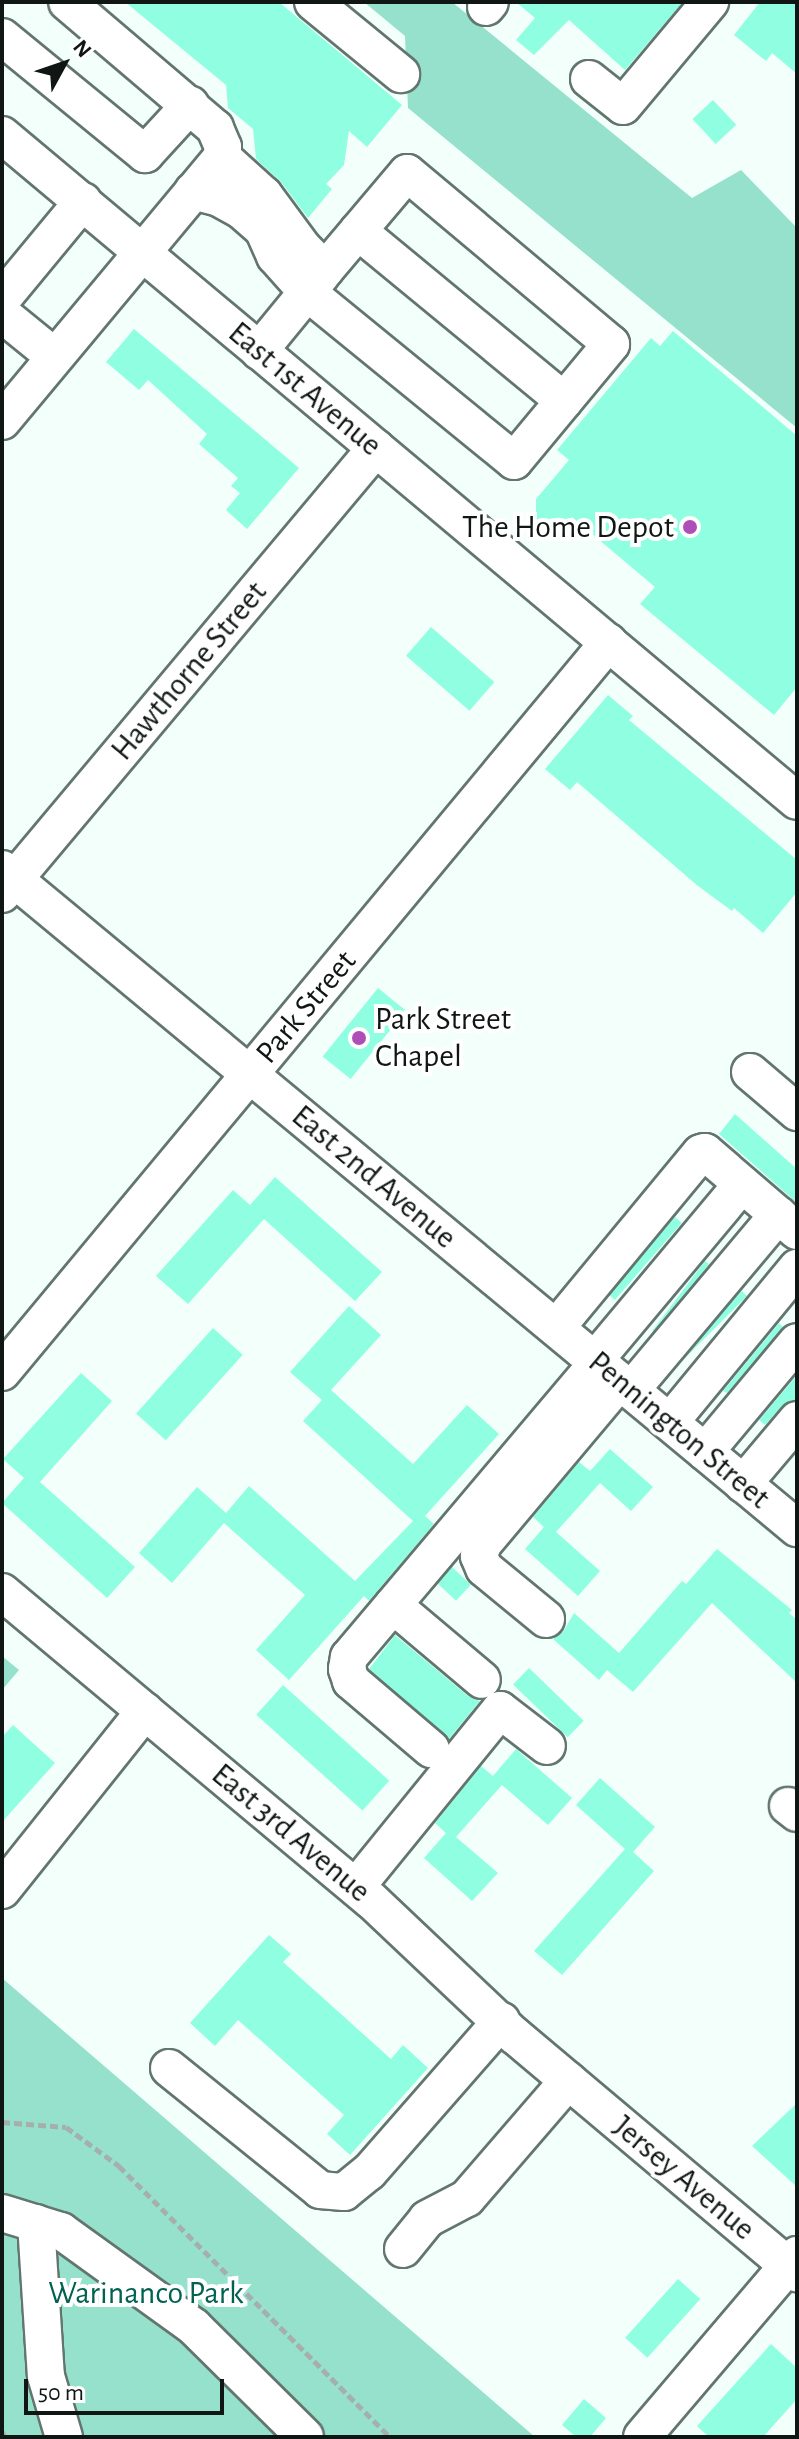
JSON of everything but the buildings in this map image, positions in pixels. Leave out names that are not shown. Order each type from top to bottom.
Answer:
[{"type":"street","points":[[2,421],[222,157],[223,147],[215,128],[67,2]]},
{"type":"street","points":[[313,2],[401,74]]},
{"type":"street","points":[[589,79],[623,106],[710,2]]},
{"type":"street","points":[[2,37],[145,154],[190,105]]},
{"type":"street","name":"East 1st Avenue","points":[[2,135],[797,801]]},
{"type":"street","points":[[222,157],[264,195],[303,248],[316,281]]},
{"type":"street","points":[[193,191],[219,198],[263,229],[275,256],[316,281],[514,461],[611,344],[407,173],[316,281],[259,351]]},
{"type":"street","points":[[2,299],[83,201]]},
{"type":"street","points":[[358,231],[564,401]]},
{"type":"street","points":[[2,314],[55,357]]},
{"type":"street","name":"Hawthorne Street","points":[[6,881],[376,448]]},
{"type":"street","name":"Park Street","points":[[2,1372],[609,642]]},
{"type":"street","name":"East 2nd Avenue","points":[[6,881],[250,1074],[558,1329]]},
{"type":"street","points":[[750,1072],[797,1112]]},
{"type":"street","points":[[431,1749],[351,1681],[347,1669],[349,1657],[393,1605],[611,1373],[787,1223],[705,1152],[701,1153],[558,1329]]},
{"type":"street","points":[[546,1619],[484,1568],[479,1556],[483,1544],[611,1373],[742,1184]]},
{"type":"street","points":[[670,1422],[797,1268]]},
{"type":"street","name":"Pennington Street","points":[[558,1329],[797,1528]]},
{"type":"street","points":[[705,1452],[797,1342]]},
{"type":"street","points":[[743,1484],[797,1420]]},
{"type":"street","name":"East 3rd Avenue","points":[[2,1592],[356,1887],[570,2082]]},
{"type":"street","points":[[393,1605],[482,1680]]},
{"type":"street","points":[[356,1887],[500,1710],[547,1746]]},
{"type":"street","points":[[2,1890],[145,1711]]},
{"type":"street","points":[[169,2068],[320,2190],[344,2192],[369,2172],[501,2021]]},
{"type":"street","points":[[403,2249],[427,2219],[467,2198],[570,2082]]},
{"type":"street","name":"Jersey Avenue","points":[[570,2082],[794,2264]]},
{"type":"street","points":[[64,2437],[46,2376],[19,2218],[61,2231],[194,2327],[305,2437]]},
{"type":"street","points":[[642,2437],[794,2264]]},
{"type":"path","points":[[2,2122],[66,2127],[119,2166],[390,2437]]},
{"type":"path","points":[[2,2431],[5,2437]]},
{"type":"green space","points":[[364,2],[452,2],[692,198],[741,170],[797,228],[797,428],[408,108],[405,36]]},
{"type":"green space","points":[[2,1656],[19,1670],[2,1690]]},
{"type":"green space","name":"Warinanco Park","points":[[2,1978],[535,2437],[2,2437]]},
{"type":"place","name":"The Home Depot","points":[[690,527]]},
{"type":"place","name":"Park Street Chapel","points":[[359,1038]]}]
